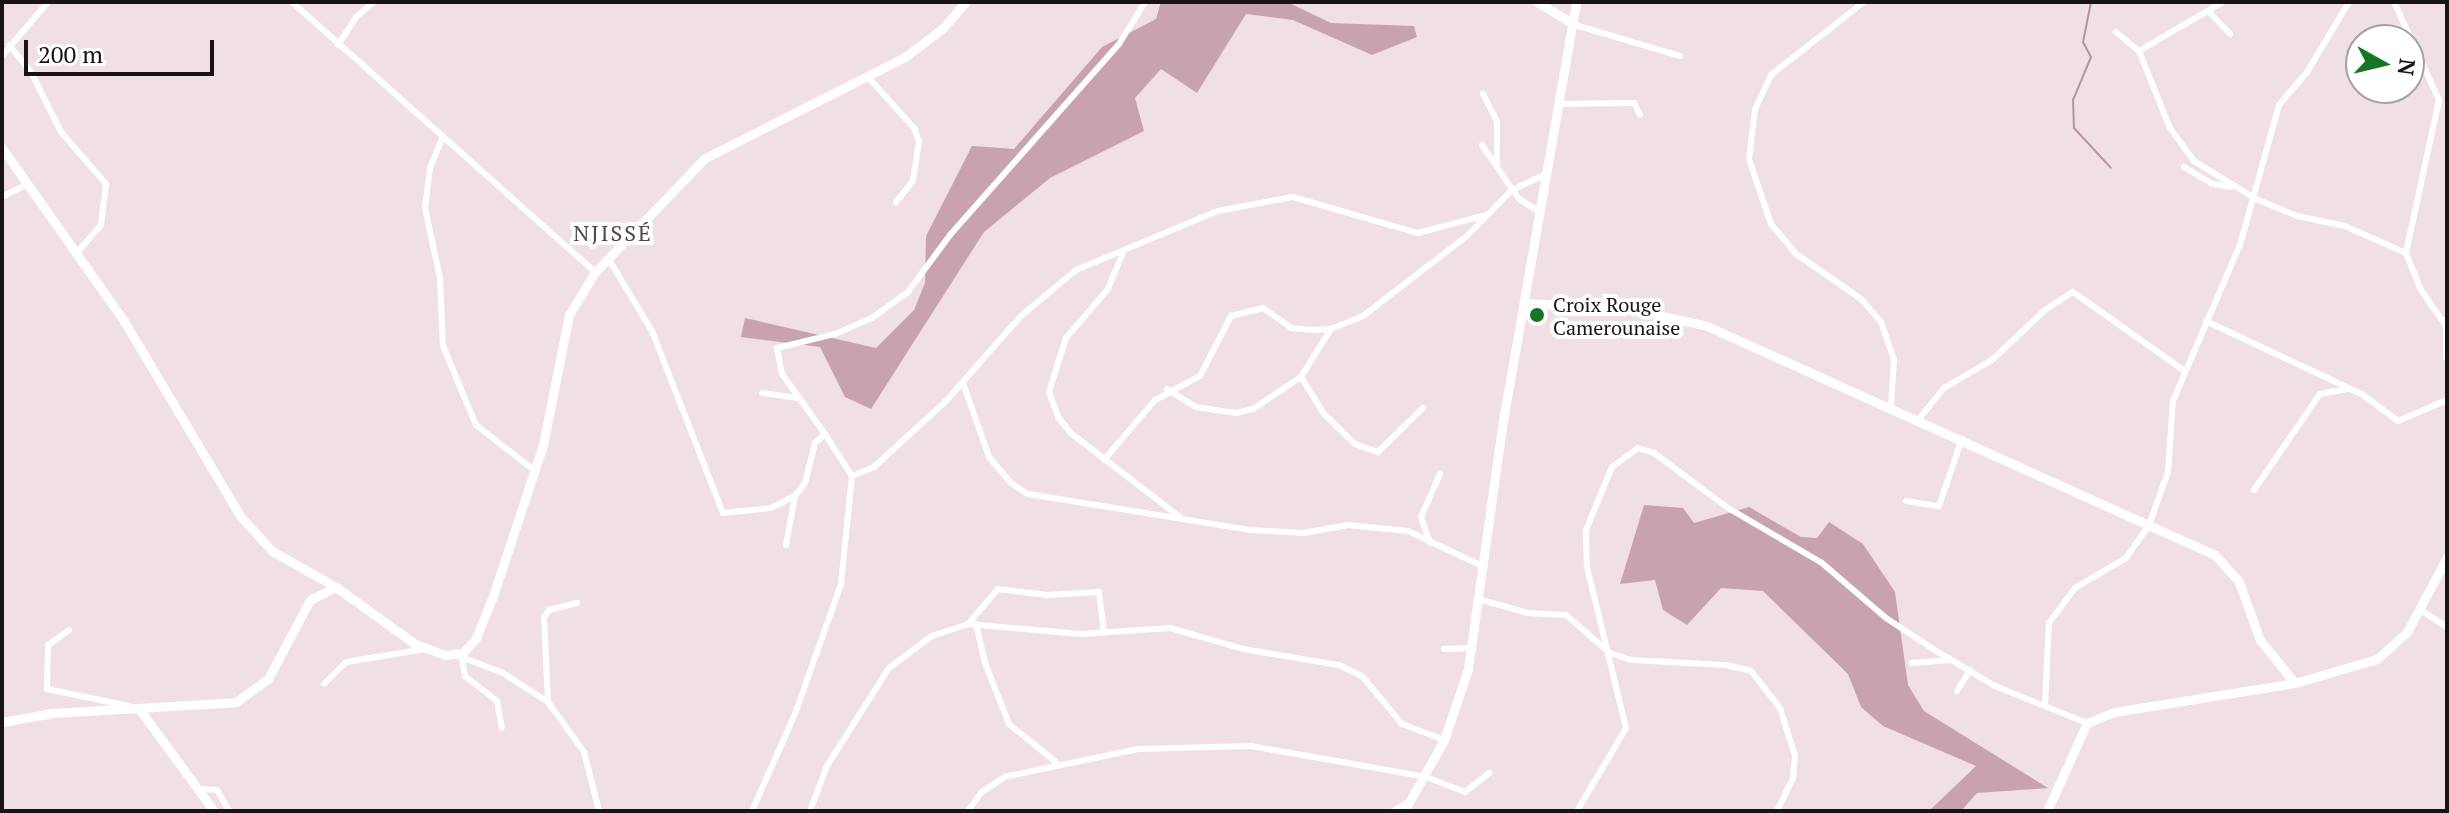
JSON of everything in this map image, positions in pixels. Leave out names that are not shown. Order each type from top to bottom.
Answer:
[{"type":"main road","points":[[2,148],[124,321],[247,524],[272,551],[336,587],[426,649],[459,657],[469,648],[481,626],[550,423],[569,315],[595,272],[705,158],[868,77],[927,42],[966,2]]},
{"type":"main road","points":[[1537,2],[1572,23]]},
{"type":"main road","points":[[1404,811],[1426,777],[1444,740],[1472,648],[1482,566],[1576,2]]},
{"type":"main road","points":[[1526,303],[1630,309],[1707,326],[2149,525],[2229,567],[2260,640],[2295,683]]},
{"type":"main road","points":[[2446,323],[2447,356]]},
{"type":"main road","points":[[2047,811],[2087,723],[2114,712],[2295,683],[2377,659],[2407,632],[2447,557]]},
{"type":"main road","points":[[2,722],[53,713],[214,706],[248,696],[268,679],[310,600],[336,587]]},
{"type":"main road","points":[[140,710],[214,811]]},
{"type":"street","points":[[2,56],[48,2]]},
{"type":"street","points":[[292,2],[595,272]]},
{"type":"street","points":[[338,45],[356,17],[374,2]]},
{"type":"street","points":[[752,811],[795,714],[841,584],[852,476],[782,374],[777,348],[872,318],[908,292],[950,235],[1119,44],[1145,2]]},
{"type":"street","points":[[1864,2],[1771,75],[1755,110],[1749,159],[1771,224],[1795,253],[1861,299],[1881,322],[1894,359],[1891,407]]},
{"type":"street","points":[[2139,51],[2223,2]]},
{"type":"street","points":[[2045,704],[2053,615],[2075,588],[2126,558],[2149,525],[2168,472],[2170,417],[2183,370],[2256,199],[2279,105],[2307,72],[2349,2]]},
{"type":"street","points":[[2394,2],[2439,100],[2436,133],[2406,253],[2421,290],[2446,323]]},
{"type":"street","points":[[2208,11],[2230,34]]},
{"type":"street","points":[[1572,23],[1680,56]]},
{"type":"street","points":[[2116,32],[2139,51],[2170,128],[2187,154],[2232,187],[2256,199],[2297,216],[2345,226],[2406,253]]},
{"type":"street","points":[[9,45],[31,72],[61,132],[106,184],[101,225],[77,253]]},
{"type":"street","points":[[868,77],[914,128],[919,142],[913,181],[896,202]]},
{"type":"street","points":[[1483,94],[1497,122],[1497,165]]},
{"type":"street","points":[[1560,104],[1634,103],[1640,115]]},
{"type":"street","points":[[443,136],[430,168],[425,208],[440,278],[443,346],[476,425],[535,471]]},
{"type":"street","points":[[1482,145],[1526,207],[1542,213]]},
{"type":"street","points":[[2184,167],[2212,184],[2232,187]]},
{"type":"street","points":[[1104,460],[1167,389],[1200,376],[1224,324],[1243,311],[1270,310],[1296,330],[1331,329],[1363,316],[1409,285],[1512,190],[1547,174]]},
{"type":"street","points":[[2,197],[27,184]]},
{"type":"street","points":[[852,476],[874,467],[963,383],[1021,316],[1088,262],[1123,253],[1218,211],[1280,196],[1325,203],[1408,233],[1486,215]]},
{"type":"street","points":[[1123,253],[1108,289],[1066,338],[1051,377],[1058,417],[1104,460],[1183,519]]},
{"type":"street","points":[[608,258],[652,331],[723,513],[771,508],[795,496],[805,483],[815,443],[825,434]]},
{"type":"street","points":[[1919,419],[1944,388],[1992,360],[2045,310],[2073,292],[2183,370]]},
{"type":"street","points":[[2206,321],[2348,389],[2398,421],[2447,400]]},
{"type":"street","points":[[1167,389],[1196,407],[1236,413],[1271,399],[1301,377],[1331,329]]},
{"type":"street","points":[[1301,377],[1324,414],[1355,444],[1378,452],[1423,408]]},
{"type":"street","points":[[963,383],[989,457],[1016,487],[1028,494],[1183,519],[1303,533],[1348,525],[1408,531],[1431,547],[1482,566]]},
{"type":"street","points":[[2254,490],[2320,394],[2348,389]]},
{"type":"street","points":[[762,393],[798,398]]},
{"type":"street","points":[[1906,501],[1939,506],[1962,439]]},
{"type":"street","points":[[1577,811],[1626,728],[1587,567],[1586,530],[1612,467],[1638,448],[1654,453],[1728,508],[1822,563],[1886,618],[1955,661],[2087,723]]},
{"type":"street","points":[[1431,547],[1421,517],[1440,474]]},
{"type":"street","points":[[786,545],[795,496]]},
{"type":"street","points":[[972,624],[998,589],[1047,595],[1099,592],[1104,631]]},
{"type":"street","points":[[1478,599],[1528,613],[1566,615],[1610,653],[1644,662],[1741,666],[1760,678],[1780,708],[1795,756],[1793,778],[1777,811]]},
{"type":"street","points":[[548,702],[544,617],[549,610],[577,603]]},
{"type":"street","points":[[2419,609],[2447,627]]},
{"type":"street","points":[[972,624],[1009,724],[1057,763]]},
{"type":"street","points":[[810,811],[827,766],[889,668],[932,636],[972,624],[1081,634],[1170,628],[1243,649],[1339,665],[1362,676],[1402,724],[1444,740]]},
{"type":"street","points":[[69,630],[48,645],[47,689],[140,710]]},
{"type":"street","points":[[1444,649],[1472,648]]},
{"type":"street","points":[[324,684],[346,662],[426,649]]},
{"type":"street","points":[[459,657],[503,673],[548,702],[584,752],[599,811]]},
{"type":"street","points":[[459,657],[465,676],[497,701],[502,728]]},
{"type":"street","points":[[1912,663],[1955,661]]},
{"type":"street","points":[[1957,691],[1970,670]]},
{"type":"street","points":[[968,811],[982,792],[1004,777],[1057,763],[1138,749],[1251,746],[1426,777],[1465,792],[1489,773]]},
{"type":"street","points":[[200,789],[217,790],[229,811]]},
{"type":"street","points":[[1393,811],[1410,801]]},
{"type":"shaded area","points":[[1161,2],[1287,2],[1331,23],[1414,26],[1417,37],[1372,55],[1293,20],[1246,14],[1197,93],[1161,69],[1135,98],[1144,131],[1050,178],[984,232],[871,409],[845,397],[820,347],[741,337],[745,318],[876,348],[914,310],[925,283],[926,236],[972,146],[1014,149],[1102,47],[1156,19]]},
{"type":"shaded area","points":[[1644,505],[1683,508],[1694,523],[1749,507],[1801,537],[1817,538],[1829,522],[1863,544],[1895,592],[1908,685],[1924,711],[2048,788],[1977,793],[1961,811],[1929,811],[1976,766],[1883,726],[1861,707],[1848,674],[1763,591],[1721,588],[1687,625],[1663,610],[1655,580],[1620,584]]},
{"type":"waterway","points":[[2091,2],[2083,42],[2091,57],[2073,100],[2074,128],[2111,168]]},
{"type":"place","name":"Croix Rouge Camerounaise","points":[[1537,315]]},
{"type":"district","name":"NJISSÉ","points":[[613,233]]}]
